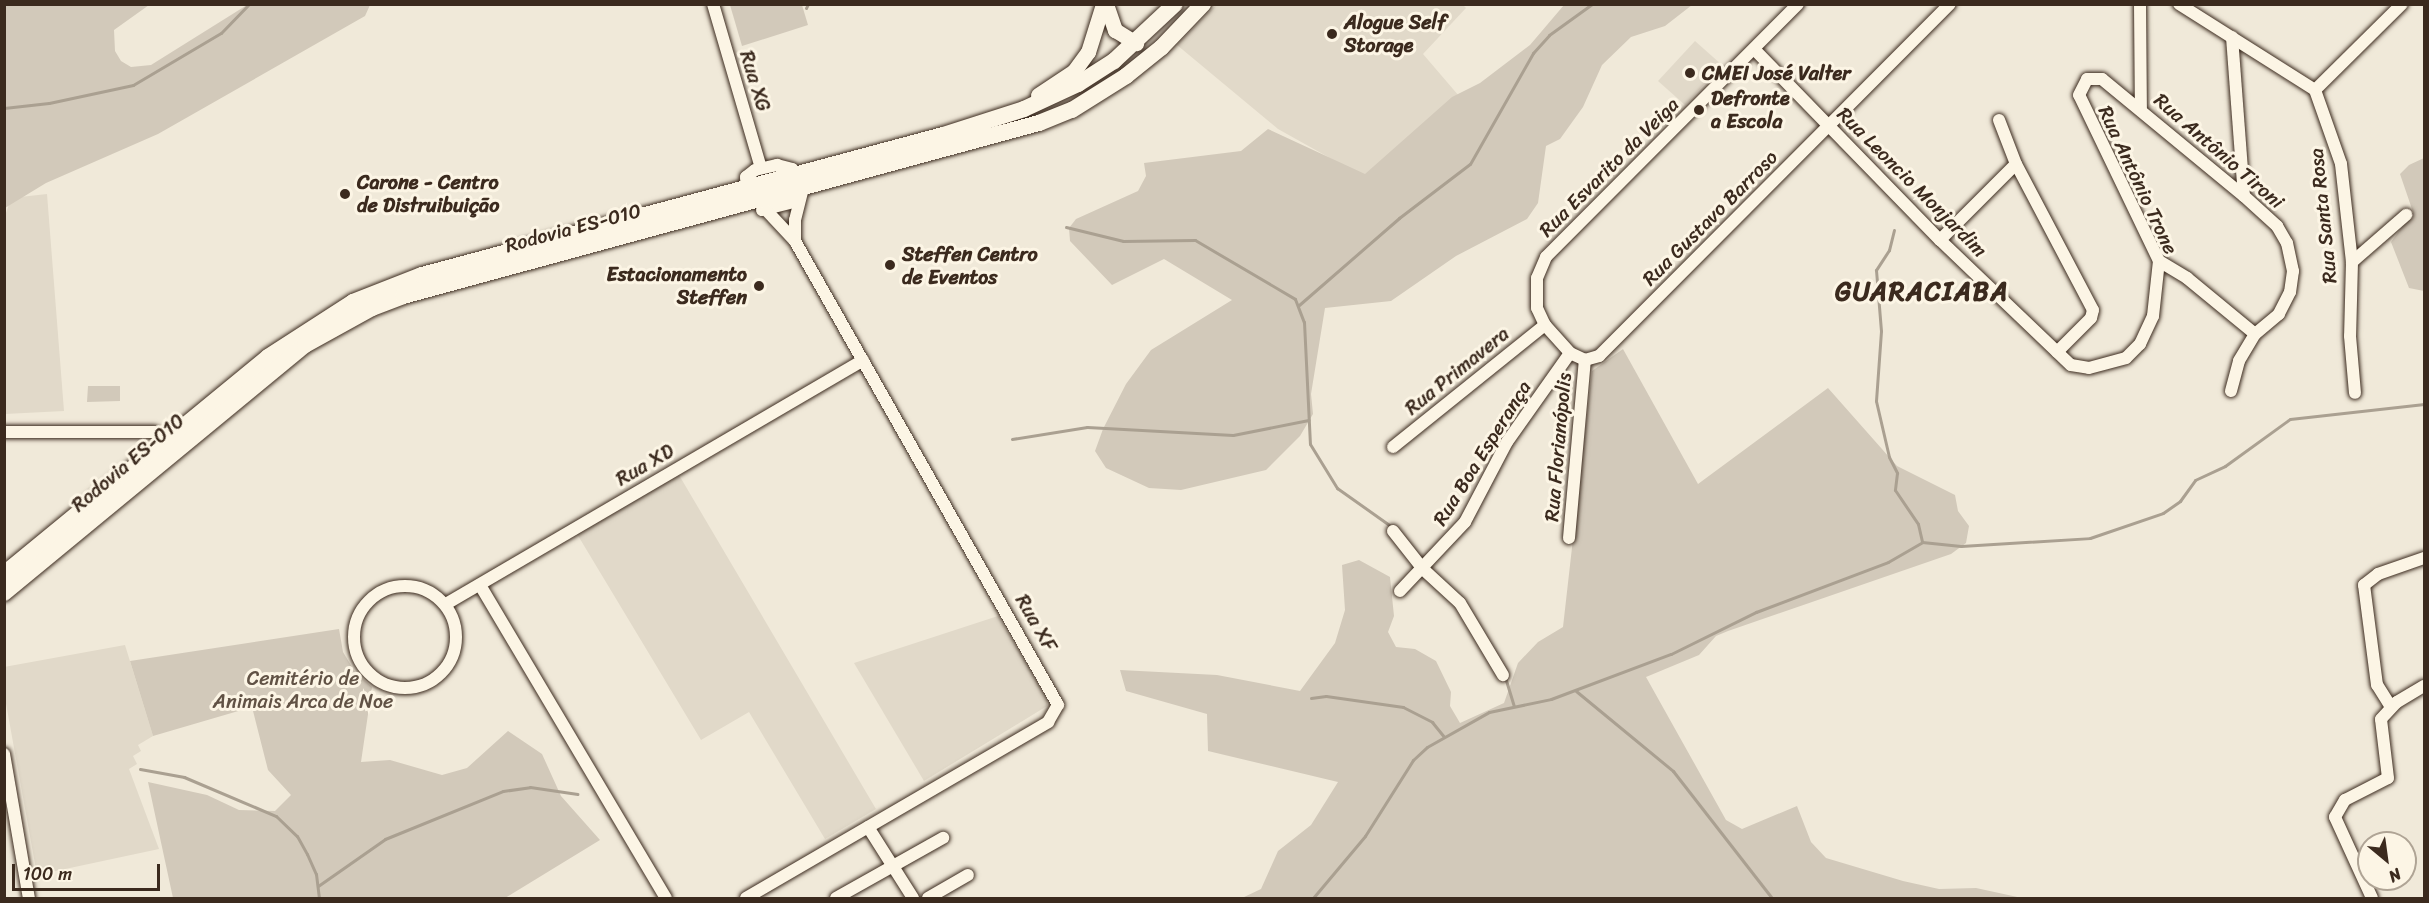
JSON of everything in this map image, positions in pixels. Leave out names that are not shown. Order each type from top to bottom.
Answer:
[{"type":"main road","name":"Rodovia ES-010","points":[[799,187],[1049,99],[1078,84],[1136,43],[1174,4]]},
{"type":"main road","name":"Rodovia ES-010","points":[[4,574],[306,329],[373,293],[422,275],[747,194],[799,187],[1039,123],[1098,96],[1161,48],[1203,4]]},
{"type":"main road","points":[[1136,43],[1161,48]]},
{"type":"main road","name":"Rodovia ES-010","points":[[4,593],[305,345],[372,308],[747,194]]},
{"type":"street","name":"Rua XG","points":[[713,4],[761,168]]},
{"type":"street","points":[[1105,4],[1115,30],[1128,42],[1136,43]]},
{"type":"street","points":[[943,135],[954,124],[1030,99],[1067,76],[1088,52],[1105,4]]},
{"type":"street","name":"Rua Esvarito da Veiga","points":[[1585,360],[1570,353],[1545,325],[1535,297],[1537,278],[1546,257],[1798,4]]},
{"type":"street","name":"Rua Gustavo Barroso","points":[[1585,360],[1599,356],[1950,4]]},
{"type":"street","points":[[2140,4],[2140,109]]},
{"type":"street","points":[[2179,4],[2315,90],[2402,4]]},
{"type":"street","points":[[2232,37],[2244,196]]},
{"type":"street","name":"Rua Leoncio Monjardim","points":[[1754,49],[1940,240],[2071,365]]},
{"type":"street","name":"Rua Antônio Trone","points":[[2071,365],[2090,368],[2126,358],[2140,344],[2153,316],[2159,261],[2079,95],[2087,79],[2102,79]]},
{"type":"street","name":"Rua Antônio Tironi","points":[[2102,79],[2244,196],[2277,226],[2287,243],[2293,271],[2290,292],[2279,314],[2255,334],[2239,361],[2231,391]]},
{"type":"street","name":"Rua Santa Rosa","points":[[2315,90],[2341,164],[2352,262],[2349,336],[2355,393]]},
{"type":"street","points":[[1999,120],[2016,164],[2093,310],[2091,318],[2057,351]]},
{"type":"street","points":[[1940,240],[2016,164]]},
{"type":"street","points":[[747,194],[750,173],[761,168],[785,166],[799,187],[795,241]]},
{"type":"street","points":[[766,210],[799,187]]},
{"type":"street","name":"Rua XF","points":[[746,898],[1048,722],[1058,705],[795,241],[766,210],[747,194]]},
{"type":"street","points":[[2352,262],[2406,215]]},
{"type":"street","points":[[2159,261],[2187,278],[2255,334]]},
{"type":"street","name":"Rua Primavera","points":[[1394,447],[1545,325]]},
{"type":"street","name":"Rua Boa Esperança","points":[[1400,591],[1447,544],[1477,502],[1508,442],[1570,353]]},
{"type":"street","name":"Rua XD","points":[[446,604],[862,360]]},
{"type":"street","name":"Rua Florianópolis","points":[[1569,538],[1585,360]]},
{"type":"street","points":[[4,432],[154,432],[168,439]]},
{"type":"street","points":[[1393,531],[1423,569],[1460,603],[1503,675]]},
{"type":"street","points":[[2391,707],[2377,685],[2364,585],[2378,574],[2424,558]]},
{"type":"street","points":[[406,585],[428,590],[446,604],[456,625],[456,648],[446,669],[427,684],[405,688],[382,683],[364,669],[354,648],[355,625],[365,604],[383,590],[406,585]]},
{"type":"street","points":[[480,585],[666,898]]},
{"type":"street","points":[[2372,898],[2335,817],[2345,800],[2388,778],[2381,719],[2391,707],[2424,686]]},
{"type":"street","points":[[4,754],[29,898]]},
{"type":"street","points":[[868,827],[913,898]]},
{"type":"street","points":[[836,898],[943,838]]},
{"type":"street","points":[[928,898],[968,875]]},
{"type":"shaded area","points":[[1462,4],[1466,8],[1423,54],[1459,96],[1364,177],[1278,129],[1177,45],[1216,5]]},
{"type":"shaded area","name":"CMEI José Valter","points":[[1695,41],[1722,65],[1685,105],[1658,81]]},
{"type":"shaded area","points":[[47,194],[64,411],[5,414],[5,216],[11,198]]},
{"type":"shaded area","points":[[679,475],[876,809],[825,839],[749,712],[701,740],[577,534]]},
{"type":"shaded area","points":[[998,616],[1047,698],[1047,706],[924,781],[854,663]]},
{"type":"shaded area","points":[[125,645],[153,736],[138,745],[141,751],[133,756],[137,764],[129,769],[159,849],[37,875],[5,698],[4,667]]},
{"type":"green space","points":[[5,4],[149,5],[114,30],[115,51],[121,61],[131,67],[151,65],[247,5],[370,5],[365,16],[158,134],[46,183],[5,208]]},
{"type":"green space","points":[[730,5],[802,5],[808,25],[742,46]]},
{"type":"green space","points":[[1564,5],[1692,5],[1665,26],[1631,37],[1602,65],[1583,107],[1560,139],[1546,146],[1538,203],[1527,219],[1456,256],[1391,301],[1325,308],[1311,394],[1313,414],[1300,436],[1266,470],[1181,490],[1149,488],[1106,468],[1095,451],[1103,429],[1126,384],[1151,350],[1232,300],[1164,259],[1112,285],[1070,241],[1069,228],[1076,219],[1138,191],[1146,176],[1144,163],[1241,151],[1268,129],[1365,174],[1452,97],[1480,83],[1530,45]]},
{"type":"green space","points":[[2424,158],[2424,291],[2409,288],[2391,242],[2413,212],[2400,174],[2409,165]]},
{"type":"green space","points":[[1623,349],[1698,484],[1828,388],[1897,466],[1955,495],[1958,511],[1969,526],[1966,543],[1951,554],[1728,631],[1716,636],[1699,655],[1646,677],[1726,820],[1742,829],[1797,806],[1811,842],[1826,858],[1903,881],[1939,889],[1976,888],[2022,898],[1242,898],[1261,889],[1278,851],[1311,825],[1338,782],[1208,751],[1207,714],[1126,691],[1120,670],[1217,675],[1300,691],[1335,643],[1345,610],[1342,565],[1359,560],[1390,577],[1394,616],[1388,632],[1396,647],[1415,649],[1436,661],[1451,692],[1450,706],[1460,723],[1504,703],[1518,663],[1538,642],[1563,627],[1592,371]]},
{"type":"green space","points":[[88,386],[120,386],[120,401],[87,402]]},
{"type":"green space","name":"Cemitério de Animais Arca de Noe","points":[[339,629],[343,652],[355,672],[372,687],[361,762],[390,760],[442,775],[467,768],[508,731],[542,754],[561,796],[600,840],[505,898],[173,898],[148,782],[207,795],[239,810],[275,811],[291,795],[268,770],[252,707],[153,736],[130,661]]},
{"type":"waterway","points":[[4,108],[49,103],[133,85],[221,33],[249,4]]},
{"type":"waterway","points":[[806,8],[808,4]]},
{"type":"waterway","points":[[1299,305],[1399,218],[1470,164],[1533,53],[1549,35],[1592,4]]},
{"type":"waterway","points":[[1066,227],[1123,241],[1195,240],[1295,299],[1304,322],[1310,444],[1337,488],[1392,527]]},
{"type":"waterway","points":[[1894,230],[1889,250],[1876,270],[1881,331],[1876,401],[1889,457],[1897,473],[1895,490],[1918,524],[1922,542]]},
{"type":"waterway","points":[[1313,898],[1365,836],[1413,760],[1427,747],[1489,712],[1551,699],[1671,654],[1756,612],[1888,562],[1922,542],[1961,546],[2090,538],[2163,513],[2180,501],[2195,480],[2225,466],[2290,419],[2424,404]]},
{"type":"waterway","points":[[1012,439],[1087,427],[1233,435],[1309,420]]},
{"type":"waterway","points":[[1505,677],[1514,706]]},
{"type":"waterway","points":[[1576,691],[1673,771],[1772,898]]},
{"type":"waterway","points":[[1311,698],[1326,696],[1403,707],[1432,722],[1444,737]]},
{"type":"waterway","points":[[140,769],[184,777],[276,816],[297,836],[307,854],[316,874],[319,898]]},
{"type":"waterway","points":[[318,886],[385,839],[503,791],[530,787],[577,794]]},
{"type":"waterway","points":[[1882,898],[1909,898]]},
{"type":"place","name":"Alogue Self Storage","points":[[1332,34]]},
{"type":"place","name":"CMEI José Valter","points":[[1690,73]]},
{"type":"place","name":"Defronte a Escola","points":[[1699,110]]},
{"type":"place","name":"Carone - Centro de Distruibuição","points":[[345,194]]},
{"type":"place","name":"Steffen Centro de Eventos","points":[[890,265]]},
{"type":"place","name":"Estacionamento Steffen","points":[[759,286]]},
{"type":"district","name":"GUARACIABA","points":[[1922,292]]}]
